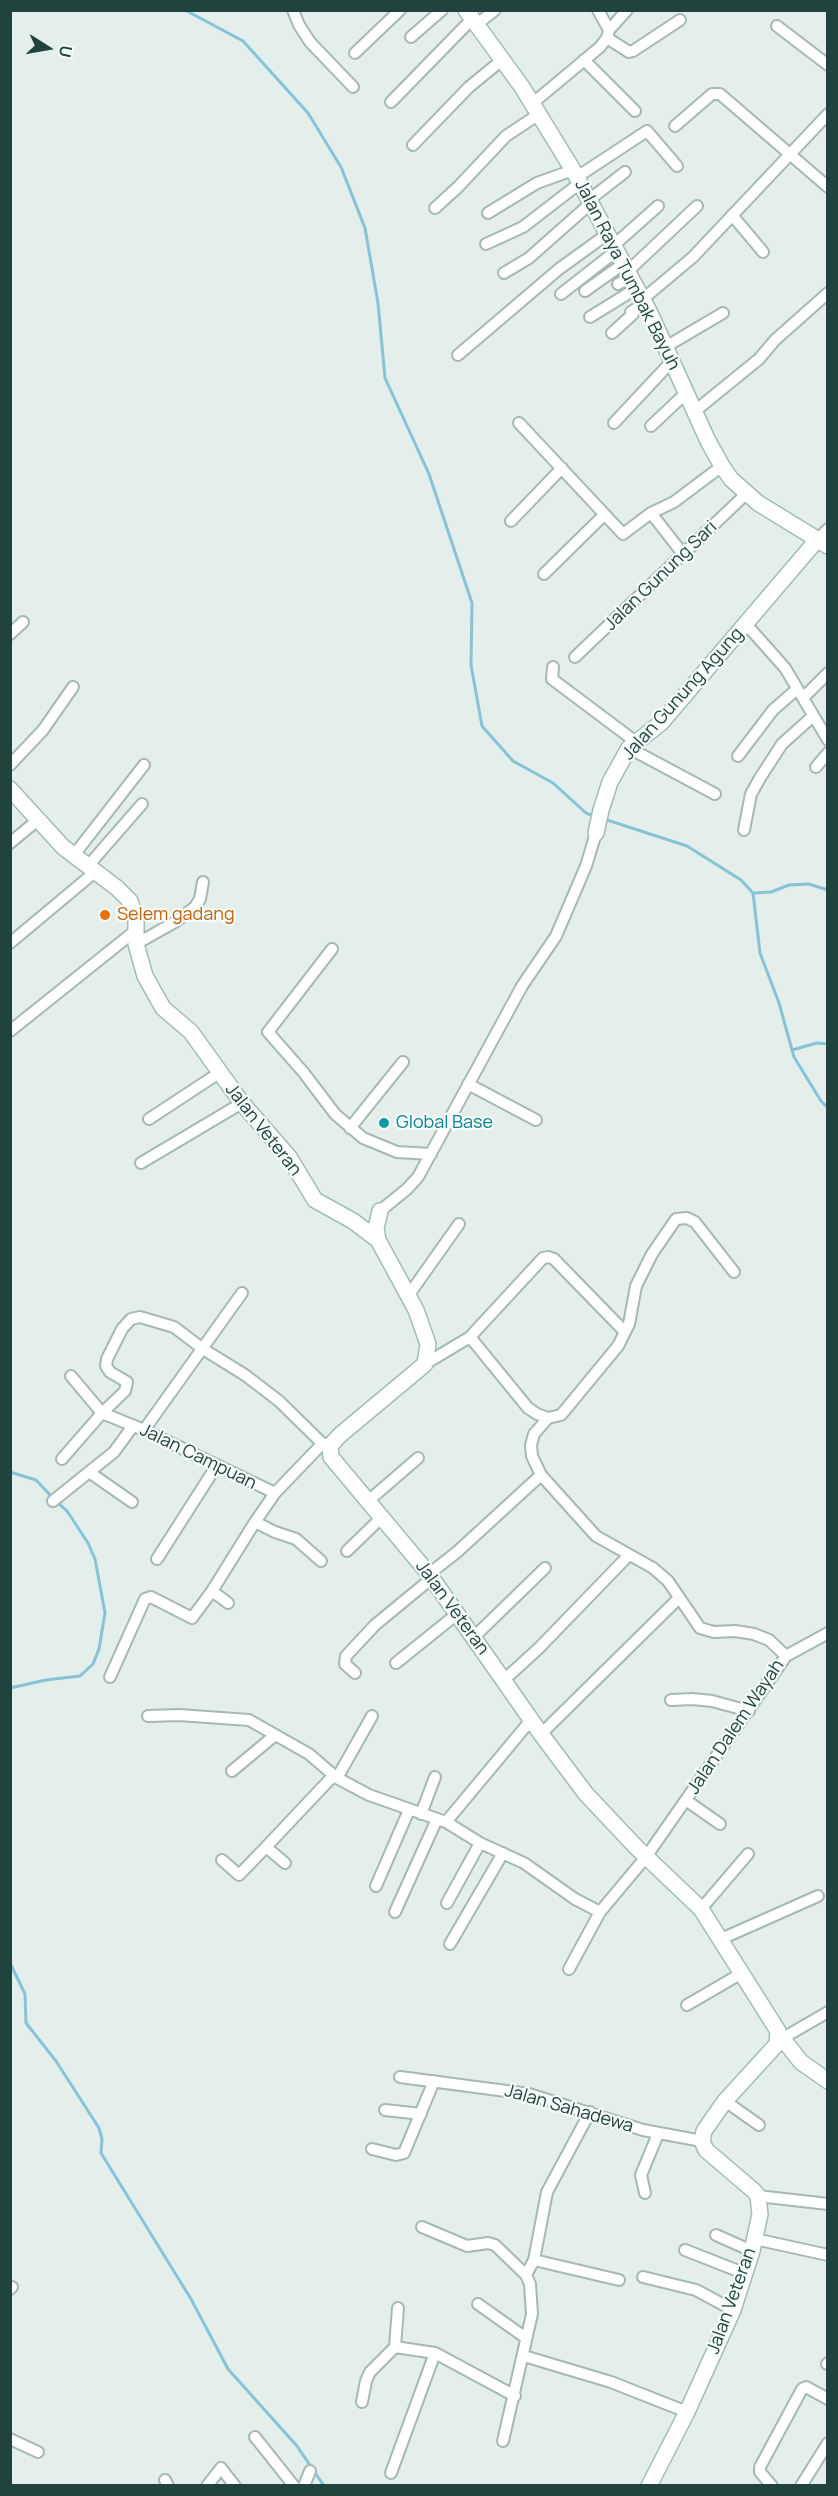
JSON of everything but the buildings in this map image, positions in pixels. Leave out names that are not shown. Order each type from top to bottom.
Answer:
[{"type":"street","points":[[293,10],[299,25],[316,49],[353,87]]},
{"type":"street","points":[[355,54],[400,10]]},
{"type":"street","points":[[411,37],[442,10]]},
{"type":"street","points":[[391,102],[472,18],[495,10]]},
{"type":"street","points":[[598,10],[608,34],[629,52],[680,20]]},
{"type":"street","points":[[435,208],[584,60],[627,10]]},
{"type":"street","name":"Jalan Raya Tumbak Bayuh","points":[[472,18],[536,109],[577,177],[667,346],[694,411],[722,466],[747,493],[824,539]]},
{"type":"street","points":[[777,26],[828,65]]},
{"type":"street","points":[[413,144],[469,87],[502,60]]},
{"type":"street","points":[[584,60],[635,111]]},
{"type":"street","points":[[675,126],[712,94],[720,94],[825,181]]},
{"type":"street","points":[[561,294],[626,272],[693,257],[828,114]]},
{"type":"street","points":[[486,244],[523,227],[577,177],[647,131],[677,166]]},
{"type":"street","points":[[504,273],[529,258],[625,172]]},
{"type":"street","points":[[488,213],[537,183],[577,177]]},
{"type":"street","points":[[612,333],[633,314],[626,272],[658,206]]},
{"type":"street","points":[[591,317],[626,272],[697,206]]},
{"type":"street","points":[[732,214],[763,252]]},
{"type":"street","points":[[458,355],[559,269],[626,272]]},
{"type":"street","points":[[585,291],[626,272]]},
{"type":"street","points":[[694,411],[759,359],[775,340],[828,293]]},
{"type":"street","points":[[667,346],[723,313]]},
{"type":"street","points":[[615,423],[672,361]]},
{"type":"street","points":[[651,426],[686,393]]},
{"type":"street","points":[[519,423],[623,534],[651,513],[674,502],[722,466]]},
{"type":"street","points":[[511,521],[562,468]]},
{"type":"street","name":"Jalan Gunung Sari","points":[[575,657],[747,493]]},
{"type":"street","points":[[651,513],[683,554]]},
{"type":"street","points":[[544,574],[604,515]]},
{"type":"street","name":"Jalan Gunung Agung","points":[[596,834],[600,810],[614,774],[633,745],[661,723],[746,624],[824,539]]},
{"type":"street","points":[[10,634],[22,622]]},
{"type":"street","points":[[746,624],[785,668],[812,717],[828,740]]},
{"type":"street","points":[[553,668],[552,679],[633,745],[715,794]]},
{"type":"street","points":[[738,756],[773,710],[828,673]]},
{"type":"street","points":[[10,765],[43,730],[73,687]]},
{"type":"street","points":[[744,830],[752,794],[760,778],[782,744],[812,717]]},
{"type":"street","points":[[816,767],[828,753]]},
{"type":"street","points":[[74,855],[144,765]]},
{"type":"street","name":"Jalan Veteran","points":[[10,789],[63,847],[117,888],[130,902],[136,918],[136,938],[145,976],[152,991],[164,1008],[191,1032],[242,1103],[289,1158],[315,1200],[353,1221],[378,1240],[427,1337],[429,1350],[425,1364]]},
{"type":"street","points":[[10,943],[92,869],[142,804]]},
{"type":"street","points":[[10,843],[39,819]]},
{"type":"street","points":[[353,1221],[380,1211],[418,1177],[522,986],[556,936],[586,866],[596,834]]},
{"type":"street","points":[[10,1031],[136,938],[175,922],[195,907],[200,899],[203,882]]},
{"type":"street","points":[[332,949],[268,1032],[304,1073],[335,1114],[363,1138],[396,1152],[430,1154]]},
{"type":"street","points":[[350,1128],[403,1062]]},
{"type":"street","points":[[149,1119],[219,1073]]},
{"type":"street","points":[[468,1084],[536,1120]]},
{"type":"street","points":[[141,1163],[242,1103]]},
{"type":"street","points":[[378,1240],[376,1228],[380,1211]]},
{"type":"street","points":[[470,1338],[528,1408],[548,1418],[561,1415],[575,1401],[597,1369],[618,1346],[629,1324],[636,1286],[652,1254],[675,1219],[687,1218],[695,1221],[734,1272]]},
{"type":"street","points":[[408,1296],[459,1224]]},
{"type":"street","points":[[62,1459],[102,1413],[125,1391],[126,1382],[110,1372],[106,1366],[107,1359],[122,1329],[131,1319],[140,1317],[174,1327],[279,1401],[326,1447],[353,1422],[425,1364],[470,1338],[543,1258],[554,1259],[625,1332]]},
{"type":"street","points":[[144,1430],[242,1293]]},
{"type":"street","name":"Jalan Campuan","points":[[71,1376],[102,1413],[144,1430],[275,1493],[326,1447]]},
{"type":"street","points":[[355,1673],[345,1664],[345,1660],[375,1625],[541,1475],[532,1456],[531,1445],[534,1434],[548,1418]]},
{"type":"street","points":[[53,1502],[114,1452],[133,1426]]},
{"type":"street","name":"Jalan Veteran","points":[[326,1447],[331,1457],[457,1614],[586,1794],[646,1857],[701,1909],[781,2036],[801,2062],[828,2081]]},
{"type":"street","points":[[368,1502],[418,1458]]},
{"type":"street","points":[[157,1559],[216,1465]]},
{"type":"street","points":[[89,1472],[132,1502]]},
{"type":"street","name":"Jalan Dalem Wayah","points":[[541,1475],[596,1536],[653,1568],[668,1581],[700,1628],[714,1632],[735,1631],[754,1634],[769,1640],[786,1656],[687,1801],[646,1857],[600,1912],[570,1969]]},
{"type":"street","points":[[110,1677],[145,1599],[151,1597],[192,1617],[212,1591],[275,1493]]},
{"type":"street","points":[[347,1551],[381,1518]]},
{"type":"street","points":[[255,1522],[296,1539],[321,1561]]},
{"type":"street","points":[[504,1680],[539,1648],[629,1555]]},
{"type":"street","points":[[474,1637],[545,1568]]},
{"type":"street","points":[[212,1591],[228,1604]]},
{"type":"street","points":[[541,1734],[679,1598]]},
{"type":"street","points":[[396,1663],[457,1614]]},
{"type":"street","points":[[786,1656],[828,1633]]},
{"type":"street","points":[[671,1700],[712,1701],[749,1711]]},
{"type":"street","points":[[148,1716],[179,1715],[249,1720],[309,1754],[335,1777],[369,1795],[442,1820],[480,1843],[524,1863],[575,1899],[600,1912]]},
{"type":"street","points":[[222,1860],[240,1875],[335,1777],[372,1716]]},
{"type":"street","points":[[395,1912],[442,1820],[531,1720]]},
{"type":"street","points":[[232,1771],[274,1736]]},
{"type":"street","points":[[421,1814],[435,1778]]},
{"type":"street","points":[[687,1801],[720,1824]]},
{"type":"street","points":[[376,1886],[409,1810]]},
{"type":"street","points":[[447,1903],[480,1843]]},
{"type":"street","points":[[266,1847],[285,1863]]},
{"type":"street","points":[[450,1944],[503,1853]]},
{"type":"street","points":[[701,1909],[748,1854]]},
{"type":"street","points":[[721,1939],[818,1896]]},
{"type":"street","points":[[687,2005],[742,1973]]},
{"type":"street","points":[[828,2012],[781,2036],[772,2050],[725,2101],[704,2131],[702,2141],[705,2151],[758,2196],[828,2204]]},
{"type":"street","name":"Jalan Sahadewa","points":[[400,2077],[529,2094],[658,2134],[702,2141]]},
{"type":"street","points":[[372,2149],[396,2155],[404,2153],[434,2081]]},
{"type":"street","points":[[725,2101],[759,2125]]},
{"type":"street","points":[[385,2110],[421,2114]]},
{"type":"street","points":[[525,2275],[534,2260],[547,2192],[590,2112]]},
{"type":"street","points":[[645,2193],[641,2175],[658,2134]]},
{"type":"street","name":"Jalan Veteran","points":[[649,2486],[687,2412],[733,2310],[754,2245],[760,2214],[758,2196]]},
{"type":"street","points":[[422,2227],[467,2246],[488,2243],[495,2245],[525,2275],[530,2284],[533,2303],[524,2356],[503,2442]]},
{"type":"street","points":[[716,2235],[754,2245],[828,2254]]},
{"type":"street","points":[[685,2250],[746,2274]]},
{"type":"street","points":[[534,2260],[620,2280]]},
{"type":"street","points":[[643,2277],[696,2290],[733,2310]]},
{"type":"street","points":[[478,2304],[526,2338]]},
{"type":"street","points":[[362,2402],[370,2372],[395,2347],[398,2308]]},
{"type":"street","points":[[395,2347],[435,2353],[515,2396]]},
{"type":"street","points":[[391,2473],[435,2353]]},
{"type":"street","points":[[524,2356],[611,2382],[687,2412]]},
{"type":"street","points":[[772,2486],[759,2470],[802,2389],[806,2387],[828,2399]]},
{"type":"street","points":[[255,2437],[294,2486]]},
{"type":"street","points":[[10,2439],[38,2452]]},
{"type":"street","points":[[801,2486],[828,2443]]},
{"type":"street","points":[[207,2486],[221,2468],[235,2486]]},
{"type":"street","points":[[304,2486],[310,2471]]},
{"type":"waterway","points":[[185,10],[243,41],[308,113],[341,167],[365,228],[378,303],[385,378],[429,474],[472,603],[471,665],[482,726],[513,761],[553,783],[586,813],[594,816]]},
{"type":"waterway","points":[[604,819],[687,846],[741,880],[753,893],[760,953],[779,1003],[794,1057],[821,1101],[828,1108]]},
{"type":"waterway","points":[[754,893],[771,892],[789,885],[809,884],[828,890]]},
{"type":"waterway","points":[[792,1050],[817,1043],[828,1044]]},
{"type":"waterway","points":[[10,1472],[36,1480],[52,1497]]},
{"type":"waterway","points":[[10,1688],[46,1680],[80,1676],[93,1664],[99,1649],[105,1613],[95,1559],[88,1543],[67,1511],[57,1502]]},
{"type":"waterway","points":[[10,1963],[25,1994],[26,2023],[56,2061],[99,2128],[102,2139],[101,2153],[191,2299],[228,2369],[297,2446],[324,2486]]},
{"type":"place","name":"Selem gadang","points":[[105,915]]},
{"type":"place","name":"Global Base","points":[[384,1123]]}]
